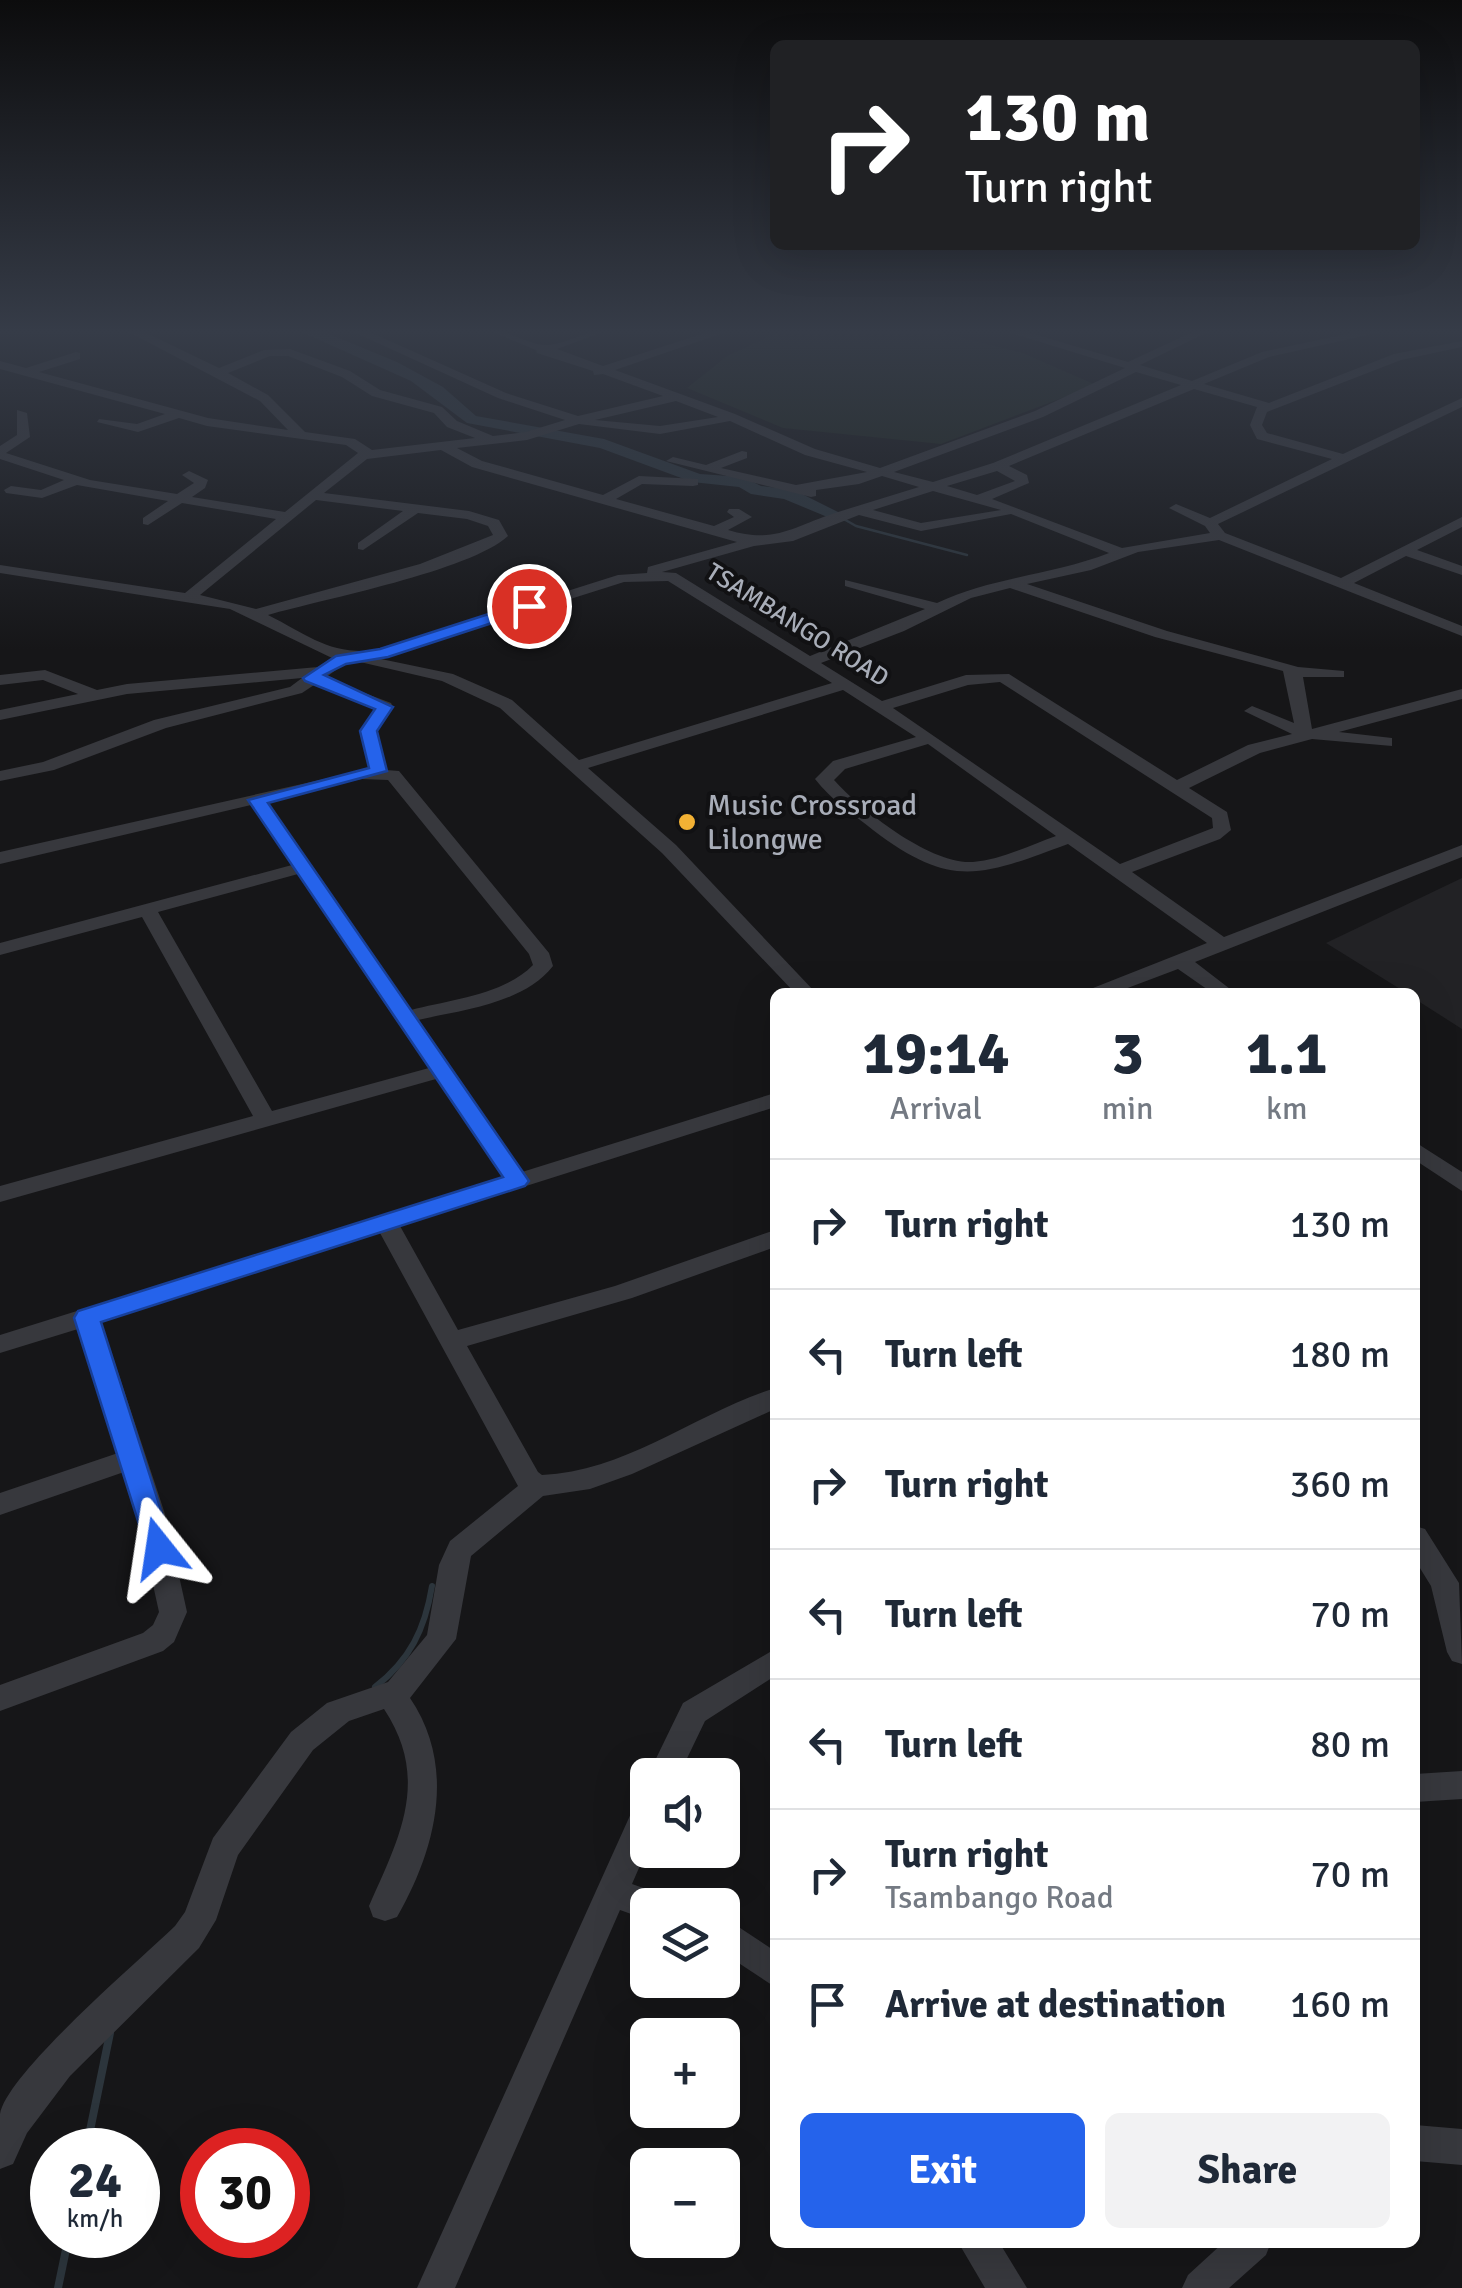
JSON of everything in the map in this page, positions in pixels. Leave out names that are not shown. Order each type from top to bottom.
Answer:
[{"type":"street","points":[[0,453],[24,436]]},
{"type":"street","points":[[302,436],[350,442],[369,454]]},
{"type":"street","points":[[480,436],[492,441]]},
{"type":"street","points":[[188,597],[285,516],[369,454],[524,436]]},
{"type":"street","points":[[772,436],[810,452],[1016,511],[1120,552]]},
{"type":"street","points":[[798,489],[824,488],[880,473],[980,436]]},
{"type":"street","points":[[0,776],[48,766],[160,724],[296,690],[315,675],[351,659],[753,542],[788,538],[998,466],[1070,436]]},
{"type":"street","points":[[1265,436],[1342,458]]},
{"type":"street","points":[[812,660],[899,628],[984,588],[1086,566],[1120,552],[1215,530],[1342,458],[1390,436]]},
{"type":"street","points":[[446,446],[477,464],[753,542]]},
{"type":"street","points":[[0,453],[74,481],[285,516]]},
{"type":"street","points":[[709,470],[704,467],[742,455]]},
{"type":"street","points":[[673,461],[798,489],[921,527],[1016,511]]},
{"type":"street","points":[[975,500],[1022,483],[1022,478],[998,466]]},
{"type":"street","points":[[148,521],[202,483],[189,475]]},
{"type":"street","points":[[605,500],[639,480],[693,482]]},
{"type":"street","points":[[12,490],[42,494],[74,481]]},
{"type":"street","points":[[257,613],[470,552],[501,536],[499,527],[481,518],[313,496]]},
{"type":"street","points":[[1176,508],[1215,530],[1462,631]]},
{"type":"street","points":[[363,546],[415,509]]},
{"type":"street","points":[[714,532],[745,517],[734,512]]},
{"type":"street","points":[[1342,584],[1462,521]]},
{"type":"street","points":[[1409,552],[1462,571]]},
{"type":"street","points":[[0,569],[188,597],[257,613],[351,659],[434,674],[506,704],[668,849],[801,988]]},
{"type":"street","name":"TSAMBANGO ROAD","points":[[645,574],[683,580],[812,660],[1072,836],[1224,946]]},
{"type":"street","points":[[850,583],[936,608]]},
{"type":"street","points":[[1011,583],[1161,634],[1294,672],[1338,674]]},
{"type":"street","points":[[1294,672],[1304,733]]},
{"type":"street","points":[[0,680],[45,675],[94,695]]},
{"type":"street","points":[[0,716],[94,695],[315,675],[384,707],[369,731],[378,771]]},
{"type":"street","points":[[882,706],[966,680],[1003,677],[1221,816],[1222,830],[1120,870]]},
{"type":"street","points":[[576,766],[847,684]]},
{"type":"street","points":[[1178,786],[1241,754],[1304,733],[1369,722],[1462,694]]},
{"type":"street","points":[[1252,711],[1304,733],[1386,742]]},
{"type":"street","points":[[930,738],[839,766],[824,779],[913,854],[954,870],[975,869],[1072,836]]},
{"type":"street","points":[[0,858],[378,771],[393,775],[539,952],[543,966],[536,978],[518,986],[406,1017]]},
{"type":"street","points":[[257,800],[517,1181]]},
{"type":"street","points":[[1111,988],[1462,852]]},
{"type":"street","points":[[0,950],[301,868]]},
{"type":"street","points":[[148,911],[266,1120]]},
{"type":"street","points":[[1182,962],[1218,988]]},
{"type":"street","points":[[0,1194],[441,1070]]},
{"type":"street","points":[[0,1344],[770,1102]]},
{"type":"street","points":[[1420,1153],[1462,1183]]},
{"type":"street","points":[[386,1222],[528,1479],[537,1486]]},
{"type":"street","points":[[451,1342],[622,1292],[770,1240]]},
{"type":"street","points":[[0,1698],[152,1642],[171,1623],[173,1612],[152,1517],[87,1318]]},
{"type":"street","points":[[0,2151],[26,2101],[53,2068],[188,1937],[224,1848],[302,1741],[338,1712],[392,1696],[440,1639],[453,1565],[460,1549],[537,1486],[569,1484],[613,1468],[770,1400]]},
{"type":"street","points":[[0,1504],[132,1459]]},
{"type":"street","points":[[1420,1543],[1454,1582],[1462,1652]]},
{"type":"street","points":[[671,1758],[694,1712],[770,1664]]},
{"type":"street","points":[[385,1906],[413,1845],[421,1793],[420,1750],[392,1696]]},
{"type":"street","points":[[1420,1788],[1462,1785]]},
{"type":"street","points":[[436,2288],[630,1850]]},
{"type":"street","points":[[611,1892],[630,1899]]},
{"type":"street","points":[[740,1945],[770,1967]]},
{"type":"street","points":[[1420,2143],[1462,2147]]},
{"type":"street","points":[[980,2248],[1008,2288]]},
{"type":"street","points":[[1202,2288],[1246,2248]]},
{"type":"shaded area","points":[[860,436],[963,436],[941,444]]},
{"type":"shaded area","points":[[1462,878],[1462,1029],[1420,1002],[1420,988],[1399,988],[1326,943]]},
{"type":"waterway","points":[[564,436],[604,444],[698,479],[743,482],[757,490],[788,494],[837,516]]},
{"type":"waterway","points":[[842,518],[856,526],[967,555]]},
{"type":"waterway","points":[[375,1687],[407,1655],[425,1616],[432,1586]]},
{"type":"waterway","points":[[91,2128],[110,2033]]},
{"type":"waterway","points":[[58,2288],[64,2258]]},
{"type":"place","name":"Music Crossroad Lilongwe","points":[[687,822]]},
{"type":"route","points":[[159,1548],[87,1318],[517,1181],[257,800],[378,771],[369,731],[384,707],[311,678],[318,672],[342,659],[382,654],[529,606]]}]
